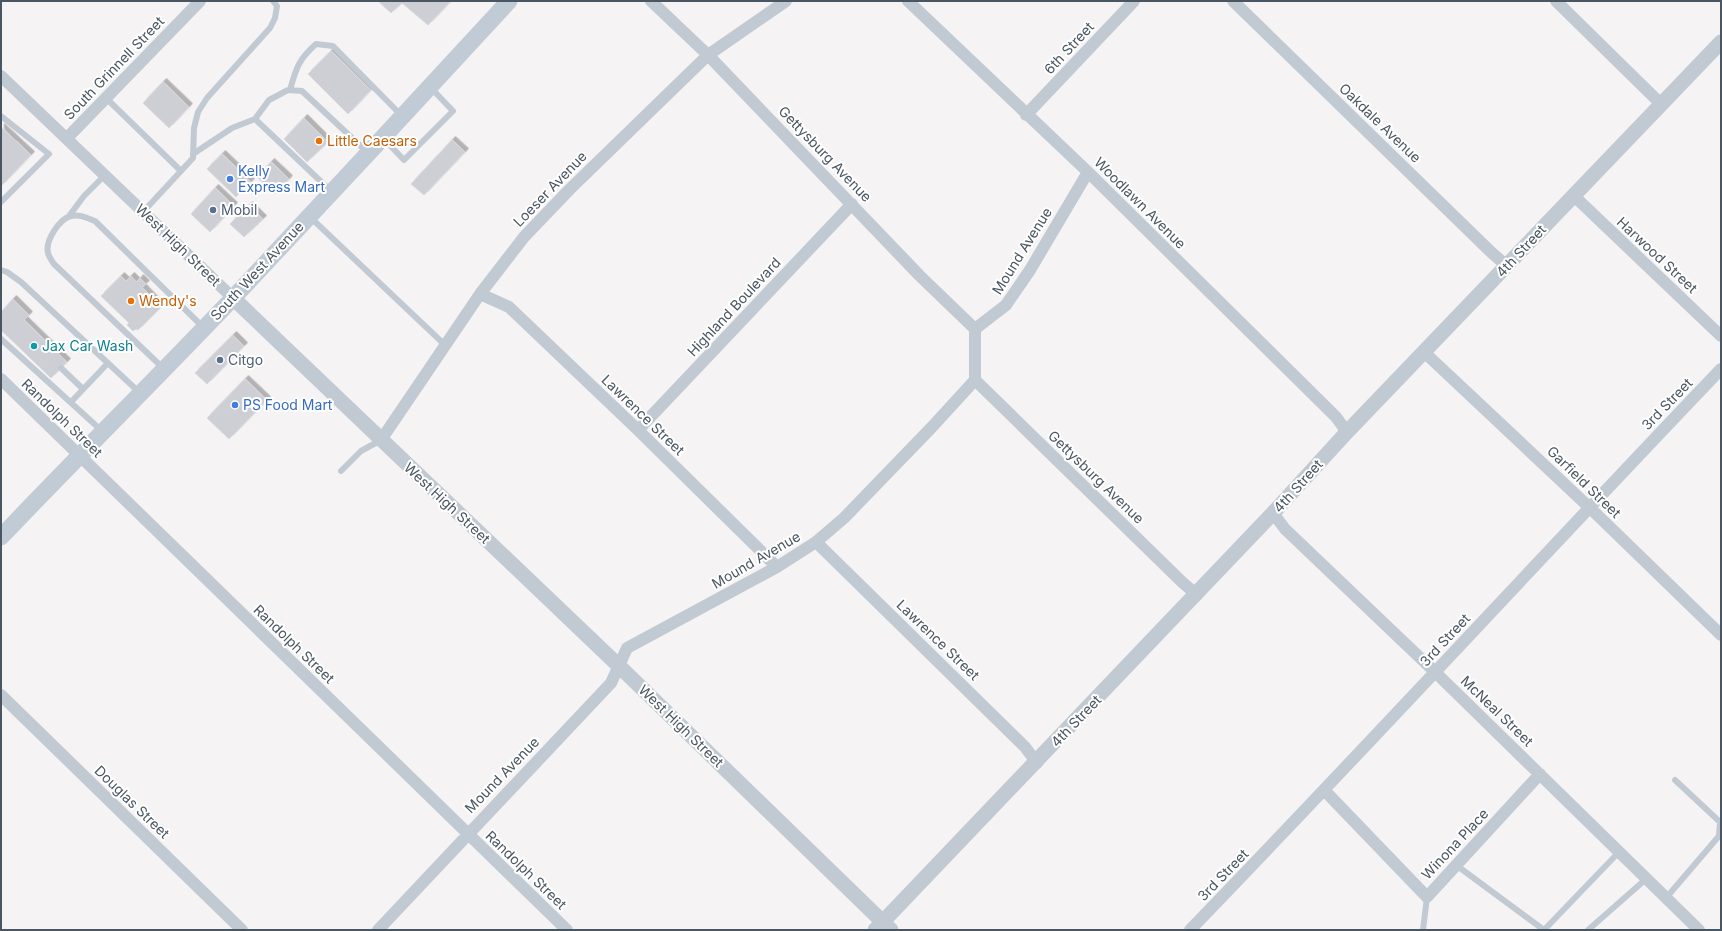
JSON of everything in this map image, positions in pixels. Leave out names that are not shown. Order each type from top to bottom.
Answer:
[{"type":"main road","name":"South West Avenue","points":[[1,537],[102,431],[141,394],[233,298],[509,1]]},
{"type":"street","name":"South Grinnell Street","points":[[66,138],[200,1]]},
{"type":"street","name":"Gettysburg Avenue","points":[[651,1],[708,55],[920,276],[975,329]]},
{"type":"street","name":"Loeser Avenue","points":[[381,440],[480,294],[534,226],[708,55],[786,1]]},
{"type":"street","name":"Woodlawn Avenue","points":[[908,1],[1026,115],[1088,172],[1336,417],[1347,432]]},
{"type":"street","name":"6th Street","points":[[1026,115],[1134,1]]},
{"type":"street","name":"Oakdale Avenue","points":[[1233,1],[1507,266]]},
{"type":"street","points":[[1556,1],[1662,105]]},
{"type":"street","name":"4th Street","points":[[883,927],[1036,763],[1273,514],[1347,432],[1507,266],[1573,195],[1719,47]]},
{"type":"street","name":"West High Street","points":[[1,76],[620,667],[883,927]]},
{"type":"street","name":"Mound Avenue","points":[[975,329],[1006,305],[1042,251],[1088,172]]},
{"type":"street","name":"Harwood Street","points":[[1573,195],[1721,336]]},
{"type":"street","name":"Highland Boulevard","points":[[638,430],[852,204]]},
{"type":"street","name":"Lawrence Street","points":[[480,294],[509,308],[638,430],[777,567]]},
{"type":"street","points":[[975,329],[975,380]]},
{"type":"street","name":"Garfield Street","points":[[1424,352],[1589,507],[1721,635]]},
{"type":"street","name":"3rd Street","points":[[1190,930],[1325,791],[1589,507],[1721,369]]},
{"type":"street","name":"Randolph Street","points":[[1,380],[567,930]]},
{"type":"street","name":"Gettysburg Avenue","points":[[975,380],[1196,595]]},
{"type":"street","name":"Mound Avenue","points":[[378,930],[611,683],[620,667],[627,648],[777,567],[816,542],[844,518],[932,428],[975,380]]},
{"type":"street","name":"McNeal Street","points":[[1273,514],[1285,529],[1435,672],[1699,930]]},
{"type":"street","name":"Lawrence Street","points":[[816,542],[1026,747],[1036,763]]},
{"type":"street","name":"Douglas Street","points":[[1,695],[242,930]]},
{"type":"street","name":"Winona Place","points":[[1325,791],[1427,897],[1540,774]]},
{"type":"lane","points":[[143,212],[193,158],[194,128],[198,112],[207,98],[270,28],[275,18],[277,6],[273,1]]},
{"type":"lane","points":[[290,90],[295,73],[304,55],[316,44],[333,46],[402,116]]},
{"type":"lane","points":[[382,138],[404,160],[453,111],[430,87]]},
{"type":"lane","points":[[193,154],[232,128],[255,119],[269,100],[290,90],[302,91],[368,153]]},
{"type":"lane","points":[[106,98],[181,171]]},
{"type":"lane","points":[[1,116],[49,154],[1,202]]},
{"type":"lane","points":[[255,119],[332,192]]},
{"type":"lane","points":[[105,175],[84,196],[69,216],[51,233],[48,252],[54,264],[164,370]]},
{"type":"lane","points":[[69,216],[85,217],[96,221],[204,328]]},
{"type":"lane","points":[[309,216],[445,345]]},
{"type":"lane","points":[[1,270],[8,272],[21,282],[141,394]]},
{"type":"lane","points":[[1,339],[102,431]]},
{"type":"lane","points":[[70,402],[108,363]]},
{"type":"lane","points":[[61,368],[83,389]]},
{"type":"lane","points":[[342,471],[361,451],[381,440]]},
{"type":"lane","points":[[1666,898],[1718,836],[1720,822],[1676,780]]},
{"type":"lane","points":[[1544,930],[1619,852]]},
{"type":"lane","points":[[1456,865],[1544,930],[1549,930]]},
{"type":"lane","points":[[1588,930],[1646,879]]},
{"type":"lane","points":[[1423,930],[1427,897]]},
{"type":"building","points":[[378,1],[451,1],[428,25],[402,3],[391,13]]},
{"type":"building","points":[[331,51],[371,90],[348,114],[308,74]]},
{"type":"building","points":[[163,82],[189,107],[169,128],[143,103]]},
{"type":"building","points":[[304,118],[328,142],[307,162],[284,139]]},
{"type":"building","points":[[1,127],[31,155],[1,186]]},
{"type":"building","points":[[452,140],[465,152],[424,195],[411,184]]},
{"type":"building","points":[[222,154],[251,182],[236,197],[207,169]]},
{"type":"building","points":[[271,162],[289,179],[275,194],[257,177]]},
{"type":"building","points":[[215,188],[234,206],[210,232],[191,214]]},
{"type":"building","points":[[249,205],[263,219],[244,237],[230,224]]},
{"type":"building","name":"Wendy's","points":[[121,276],[126,281],[131,276],[137,282],[140,278],[146,284],[142,287],[161,307],[138,330],[136,329],[133,331],[127,325],[129,323],[101,296]]},
{"type":"building","name":"Jax Car Wash","points":[[13,299],[29,315],[24,320],[67,362],[51,378],[1,330],[1,312]]},
{"type":"building","points":[[233,335],[244,346],[207,384],[195,373]]},
{"type":"building","points":[[245,379],[267,400],[229,439],[207,418]]},
{"type":"place","name":"Little Caesars","points":[[319,141]]},
{"type":"place","name":"Kelly Express Mart","points":[[230,179]]},
{"type":"place","name":"Mobil","points":[[213,210]]},
{"type":"place","name":"Wendy's","points":[[131,301]]},
{"type":"place","name":"Jax Car Wash","points":[[34,346]]},
{"type":"place","name":"Citgo","points":[[220,360]]},
{"type":"place","name":"PS Food Mart","points":[[235,405]]}]
